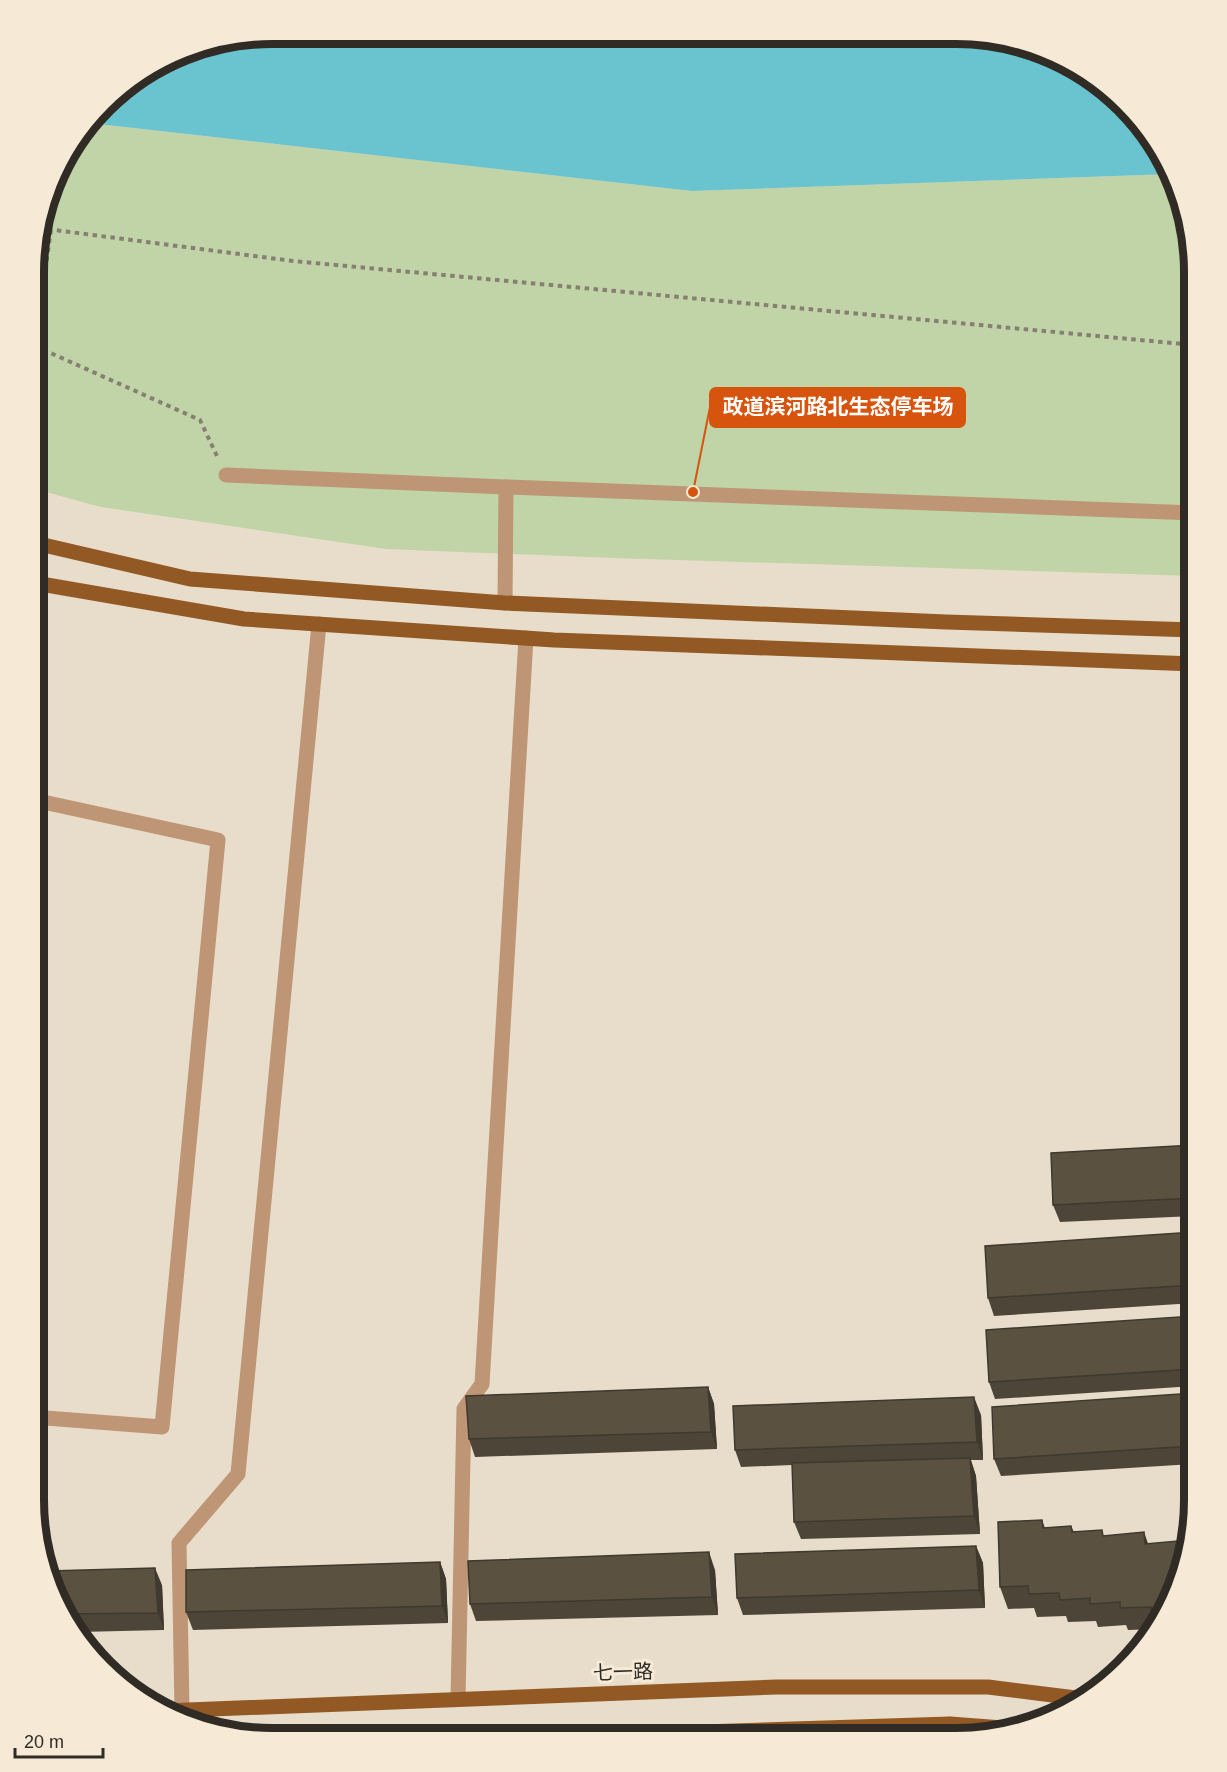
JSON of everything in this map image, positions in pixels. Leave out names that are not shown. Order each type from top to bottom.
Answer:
[{"type":"main road","points":[[44,545],[190,579],[505,603],[1184,630]]},
{"type":"main road","points":[[44,586],[244,620],[525,638],[1184,664]]},
{"type":"main road","name":"七一路","points":[[182,1710],[777,1687],[988,1687],[1071,1697]]},
{"type":"street","points":[[226,475],[1184,513]]},
{"type":"street","points":[[505,603],[506,487]]},
{"type":"street","points":[[182,1710],[179,1543],[238,1474],[319,624]]},
{"type":"street","points":[[458,1699],[464,1409],[482,1384],[525,638]]},
{"type":"street","points":[[44,802],[218,840],[162,1427],[44,1418]]},
{"type":"path","points":[[48,229],[293,261],[1184,344]]},
{"type":"path","points":[[44,279],[51,230]]},
{"type":"path","points":[[44,350],[200,420],[226,475]]},
{"type":"green space","points":[[98,124],[692,191],[1162,174],[1176,212],[1182,242],[1184,272],[1184,576],[386,549],[101,507],[44,491],[45,242],[51,212],[61,184],[74,157]]},
{"type":"water","points":[[970,44],[1015,51],[1056,67],[1082,82],[1106,100],[1127,121],[1145,145],[1162,174],[692,191],[98,124],[121,100],[157,74],[212,51],[242,45]]},
{"type":"building","points":[[1184,1146],[1184,1198],[1053,1205],[1051,1153]]},
{"type":"building","points":[[1184,1233],[1184,1286],[988,1298],[985,1246]]},
{"type":"building","points":[[1184,1317],[1184,1370],[989,1382],[986,1330]]},
{"type":"building","points":[[708,1387],[711,1432],[469,1439],[466,1396]]},
{"type":"building","points":[[1184,1394],[1184,1447],[994,1459],[992,1407]]},
{"type":"building","points":[[974,1397],[977,1442],[735,1450],[733,1406]]},
{"type":"building","points":[[970,1458],[974,1516],[794,1522],[792,1463]]},
{"type":"building","points":[[1042,1520],[1043,1528],[1071,1526],[1072,1532],[1102,1530],[1103,1536],[1144,1532],[1145,1544],[1178,1541],[1179,1547],[1166,1588],[1154,1612],[1151,1607],[1120,1608],[1120,1602],[1090,1604],[1090,1598],[1060,1600],[1059,1593],[1029,1594],[1028,1586],[1000,1587],[998,1522]]},
{"type":"building","points":[[976,1546],[979,1590],[737,1598],[735,1554]]},
{"type":"building","points":[[709,1552],[712,1597],[470,1604],[468,1561]]},
{"type":"building","points":[[440,1562],[442,1606],[186,1612],[186,1570]]},
{"type":"building","points":[[155,1568],[158,1613],[74,1614],[55,1571]]},
{"type":"place","name":"政道滨河路北生态停车场","points":[[693,492]]}]
